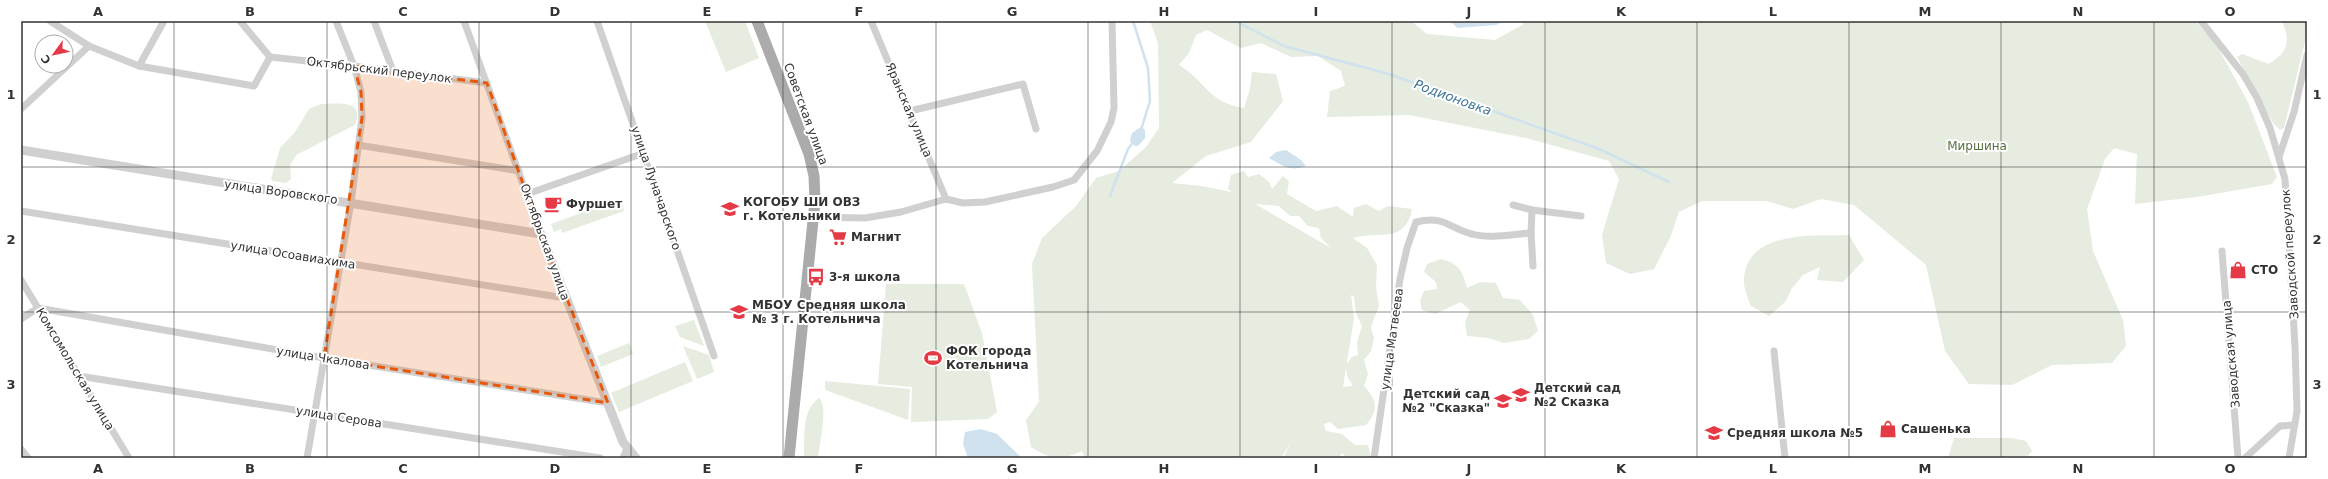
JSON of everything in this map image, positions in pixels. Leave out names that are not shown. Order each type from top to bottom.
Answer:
[{"type":"main road","name":"Советская улица","points":[[758,21],[809,154],[814,176],[814,216],[789,458]]},
{"type":"street","points":[[50,21],[89,46],[139,66],[254,86],[270,57],[240,21]]},
{"type":"street","points":[[139,66],[164,21]]},
{"type":"street","points":[[307,458],[339,263],[351,202],[362,118],[361,92],[354,66],[336,21]]},
{"type":"street","points":[[374,21],[393,70]]},
{"type":"street","name":"Октябрьская улица","points":[[464,21],[565,298],[627,448],[636,458]]},
{"type":"street","name":"улица Луначарского","points":[[597,21],[714,356]]},
{"type":"street","name":"Яранская улица","points":[[871,21],[946,199]]},
{"type":"street","points":[[814,216],[865,218],[901,212],[946,199],[963,203],[985,202],[1053,187],[1074,180],[1097,151],[1111,122],[1114,108],[1112,21]]},
{"type":"street","name":"Заводской переулок","points":[[2201,21],[2243,74],[2264,113],[2285,179],[2295,346],[2297,411],[2289,458]]},
{"type":"street","points":[[21,109],[89,46]]},
{"type":"street","points":[[2279,157],[2294,112],[2307,55]]},
{"type":"street","name":"Октябрьский переулок","points":[[270,57],[393,70],[487,84]]},
{"type":"street","points":[[910,111],[1023,84],[1036,129]]},
{"type":"street","points":[[358,145],[519,171]]},
{"type":"street","name":"улица Воровского","points":[[21,150],[351,202],[541,234]]},
{"type":"street","points":[[527,194],[644,153]]},
{"type":"street","points":[[1513,205],[1532,210],[1581,216]]},
{"type":"street","points":[[1532,210],[1531,233],[1533,266]]},
{"type":"street","name":"улица Осоавиахима","points":[[21,211],[565,298]]},
{"type":"street","name":"улица Матвеева","points":[[1374,458],[1400,279],[1407,248],[1416,222],[1427,219],[1442,220],[1473,235],[1531,233]]},
{"type":"street","name":"Заводская улица","points":[[2222,251],[2238,458]]},
{"type":"street","name":"Комсомольская улица","points":[[21,280],[129,458]]},
{"type":"street","points":[[21,319],[38,308]]},
{"type":"street","name":"улица Чкалова","points":[[38,308],[324,358],[608,403]]},
{"type":"street","points":[[1774,351],[1785,458]]},
{"type":"street","name":"улица Серова","points":[[79,376],[600,458]]},
{"type":"street","points":[[2245,458],[2280,426],[2294,425]]},
{"type":"street","points":[[623,458],[627,448]]},
{"type":"street","points":[[21,449],[28,458]]},
{"type":"highlighted area","points":[[354,66],[487,83],[536,220],[608,403],[324,358],[362,118],[361,92]]},
{"type":"green space","points":[[705,21],[745,21],[759,58],[726,72]]},
{"type":"green space","name":"Миршина","points":[[1150,21],[1411,21],[1427,34],[1495,40],[1524,24],[1520,21],[2195,21],[2216,44],[2248,102],[2277,177],[2272,184],[2197,197],[2135,204],[2137,154],[2114,148],[2105,159],[2087,209],[2093,251],[2123,320],[2126,346],[2112,363],[2052,365],[2012,385],[1969,384],[1945,351],[1926,265],[1854,205],[1821,199],[1793,209],[1767,201],[1702,201],[1679,212],[1670,238],[1654,269],[1630,274],[1606,263],[1602,235],[1619,179],[1609,161],[1526,138],[1409,115],[1327,117],[1330,91],[1345,86],[1341,71],[1318,56],[1291,57],[1261,43],[1241,48],[1207,30],[1196,35],[1189,53],[1179,65],[1196,78],[1208,91],[1222,101],[1244,108],[1250,89],[1252,72],[1276,74],[1283,101],[1251,142],[1206,156],[1172,183],[1201,186],[1232,192],[1228,189],[1231,175],[1244,171],[1248,177],[1259,174],[1269,182],[1272,189],[1283,176],[1289,181],[1287,194],[1316,211],[1337,206],[1353,217],[1354,208],[1366,204],[1379,211],[1388,206],[1412,209],[1409,220],[1403,228],[1397,232],[1353,238],[1367,248],[1377,265],[1376,287],[1379,306],[1371,327],[1374,338],[1371,351],[1364,360],[1368,374],[1364,386],[1372,396],[1375,410],[1366,425],[1338,429],[1330,422],[1324,424],[1326,431],[1342,434],[1355,445],[1368,445],[1371,457],[1347,458],[1342,453],[1339,458],[1283,458],[1291,442],[1281,458],[1085,458],[1082,451],[1061,458],[1050,457],[1031,447],[1026,420],[1039,402],[1032,264],[1042,238],[1076,206],[1096,178],[1119,171],[1146,147],[1159,128],[1158,43]],"holes":[[[1255,204],[1279,206],[1290,216],[1299,216],[1308,226],[1319,228],[1321,238],[1331,248]],[[1351,295],[1354,296],[1356,313],[1362,326],[1357,342],[1358,355],[1352,357],[1347,364],[1354,318]],[[1346,367],[1347,376],[1353,386],[1343,387]]]},
{"type":"green space","points":[[2282,21],[2307,21],[2307,33],[2284,128],[2280,130],[2273,123],[2237,57],[2242,54],[2269,64],[2275,60],[2284,51],[2287,41],[2285,28]]},
{"type":"green space","points":[[321,104],[348,104],[353,106],[356,110],[357,116],[355,125],[296,155],[290,166],[291,179],[286,183],[273,181],[271,179],[280,148],[295,132],[309,109]]},
{"type":"green space","points":[[620,199],[624,211],[562,233],[561,229],[554,232],[551,224]]},
{"type":"green space","points":[[1849,235],[1864,260],[1843,282],[1817,280],[1820,267],[1803,275],[1792,288],[1786,301],[1769,316],[1751,306],[1745,289],[1744,279],[1748,263],[1757,252],[1769,244],[1784,239],[1801,236]]},
{"type":"green space","points":[[1441,259],[1452,263],[1459,269],[1464,277],[1467,288],[1480,282],[1496,283],[1503,298],[1520,300],[1533,315],[1538,331],[1529,339],[1504,343],[1489,338],[1467,336],[1465,322],[1470,310],[1461,302],[1435,314],[1422,310],[1420,301],[1424,291],[1437,289],[1436,282],[1424,272],[1427,264]]},
{"type":"green space","name":"ФОК города Котельнича","points":[[886,284],[964,284],[982,333],[997,412],[988,419],[911,422],[912,387],[878,384]]},
{"type":"green space","points":[[694,320],[704,346],[680,337],[675,326]]},
{"type":"green space","points":[[629,343],[633,354],[601,367],[597,356]]},
{"type":"green space","points":[[683,346],[709,355],[714,372],[697,379]]},
{"type":"green space","points":[[685,362],[693,381],[619,412],[611,393]]},
{"type":"green space","points":[[825,381],[910,389],[908,420],[825,390]]},
{"type":"green space","points":[[819,398],[822,402],[823,409],[823,426],[818,458],[804,458],[804,434],[807,417],[813,403]]},
{"type":"green space","points":[[1954,438],[2012,438],[2026,441],[2032,451],[2026,458],[1948,458]]},
{"type":"water","points":[[1449,21],[1504,21],[1496,25],[1458,28]]},
{"type":"water","points":[[1141,127],[1145,130],[1145,138],[1138,146],[1135,146],[1130,141],[1132,133]]},
{"type":"water","points":[[1286,150],[1301,160],[1306,166],[1301,168],[1291,168],[1282,166],[1269,158],[1276,152]]},
{"type":"water","points":[[981,429],[997,434],[1022,458],[968,458],[963,444],[965,432]]},
{"type":"waterway","points":[[1133,21],[1148,68],[1150,101],[1141,130]]},
{"type":"waterway","name":"Родионовка","points":[[1235,21],[1284,46],[1389,74],[1599,149],[1669,182]]},
{"type":"waterway","points":[[1110,196],[1128,149],[1134,141]]},
{"type":"place","name":"Фуршет","points":[[553,204]]},
{"type":"place","name":"КОГОБУ ШИ ОВЗ г. Котельники","points":[[730,209]]},
{"type":"place","name":"Магнит","points":[[838,237]]},
{"type":"place","name":"СТО","points":[[2238,270]]},
{"type":"place","name":"3-я школа","points":[[816,277]]},
{"type":"place","name":"МБОУ Средняя школа № 3 г. Котельнича","points":[[739,312]]},
{"type":"place","name":"ФОК города Котельнича","points":[[933,358]]},
{"type":"place","name":"Детский сад №2 Сказка","points":[[1521,395]]},
{"type":"place","name":"Детский сад №2 \"Сказка\"","points":[[1503,401]]},
{"type":"place","name":"Сашенька","points":[[1888,429]]},
{"type":"place","name":"Средняя школа №5","points":[[1714,433]]}]
